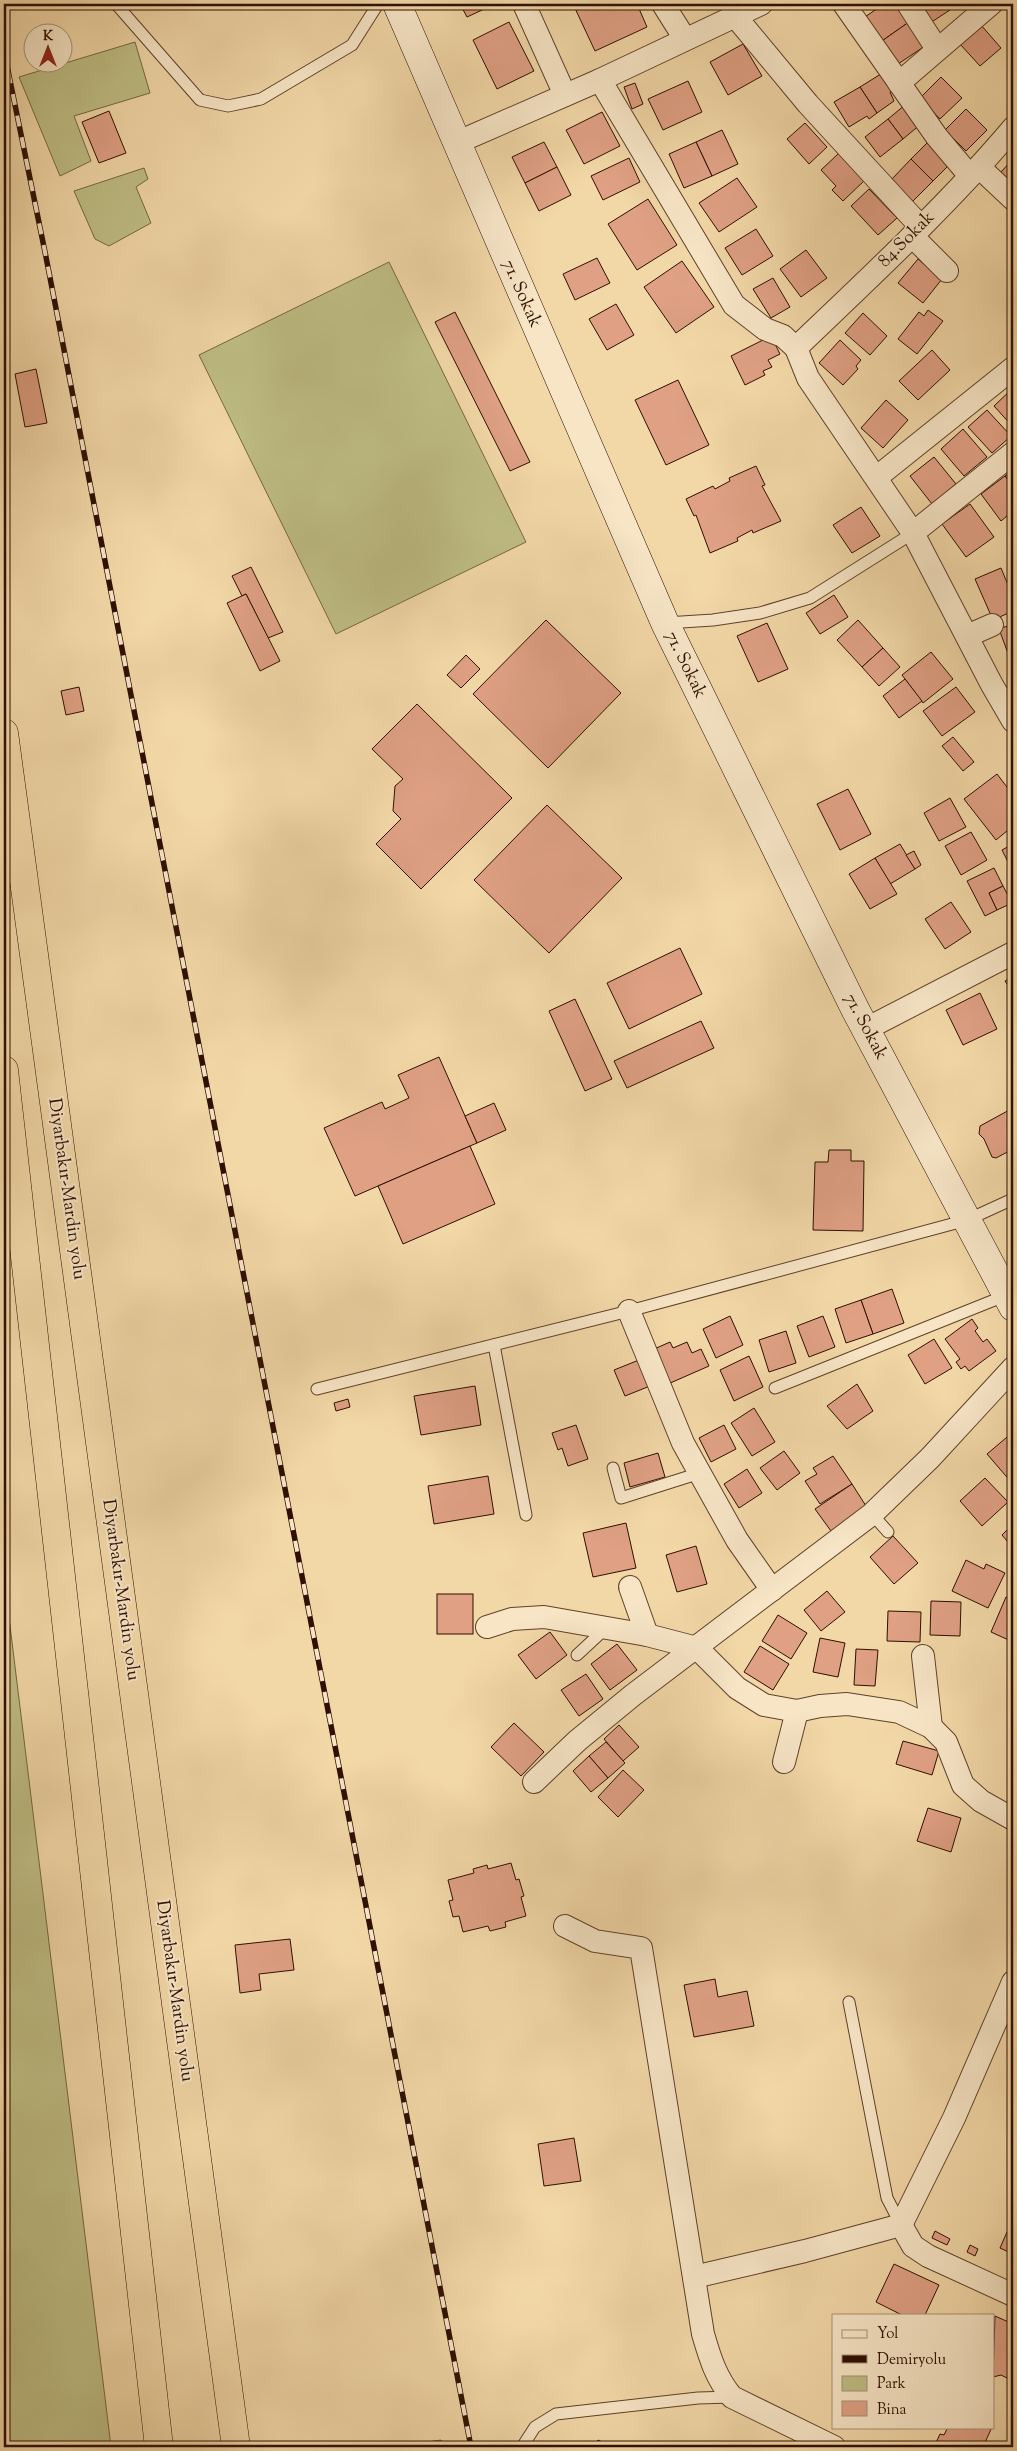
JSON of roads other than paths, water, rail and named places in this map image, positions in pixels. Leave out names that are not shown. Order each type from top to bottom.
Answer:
[{"type":"highway","name":"Diyarbakır-Mardin yolu","points":[[4,733],[236,2447]]},
{"type":"highway","points":[[4,1070],[159,2447]]},
{"type":"street","name":"71. Sokak","points":[[397,4],[664,623],[866,1029],[1010,1301]]},
{"type":"street","points":[[524,4],[565,95]]},
{"type":"street","points":[[663,4],[684,39]]},
{"type":"street","points":[[456,144],[600,80],[761,4]]},
{"type":"street","points":[[844,4],[937,137],[975,172],[1013,199]]},
{"type":"street","points":[[908,4],[937,49]]},
{"type":"street","points":[[899,83],[937,49],[965,12],[991,4]]},
{"type":"street","points":[[735,16],[917,231],[947,271]]},
{"type":"street","points":[[600,80],[734,304],[765,329],[783,336],[796,348],[808,378],[877,477],[913,534],[966,636],[1013,720]]},
{"type":"street","name":"84.Sokak","points":[[796,348],[917,231],[975,172],[1013,128]]},
{"type":"street","points":[[877,477],[1013,368]]},
{"type":"street","points":[[913,534],[1013,453]]},
{"type":"street","points":[[966,636],[992,625]]},
{"type":"street","points":[[866,1029],[1013,953]]},
{"type":"street","points":[[629,1311],[683,1442],[737,1540],[772,1590]]},
{"type":"street","points":[[534,1782],[591,1729],[633,1695],[872,1514],[930,1458],[1013,1368]]},
{"type":"street","points":[[630,1587],[646,1635]]},
{"type":"street","points":[[487,1627],[512,1619],[544,1617],[646,1635],[697,1648],[737,1688],[764,1705],[796,1711],[820,1706],[847,1704],[874,1706],[899,1712],[931,1727],[946,1742],[963,1785],[981,1801],[1013,1819]]},
{"type":"street","points":[[923,1656],[931,1727]]},
{"type":"street","points":[[784,1762],[796,1711]]},
{"type":"street","points":[[565,1926],[595,1941],[641,1948],[703,2334],[713,2368],[721,2384],[732,2397],[834,2447]]},
{"type":"street","points":[[694,2277],[805,2251],[901,2225],[954,2118],[1013,1982]]},
{"type":"street","points":[[901,2225],[913,2246],[928,2256],[1013,2295]]},
{"type":"lane","points":[[116,4],[200,100],[228,106],[261,99],[352,45],[378,4]]},
{"type":"lane","points":[[664,623],[712,620],[760,613],[810,598],[913,534]]},
{"type":"lane","points":[[316,1389],[629,1311],[967,1220],[1013,1199]]},
{"type":"lane","points":[[775,1388],[1010,1301]]},
{"type":"lane","points":[[494,1345],[526,1515]]},
{"type":"lane","points":[[613,1468],[621,1498],[700,1473]]},
{"type":"lane","points":[[872,1514],[888,1532]]},
{"type":"lane","points":[[577,1655],[606,1628]]},
{"type":"lane","points":[[849,2002],[887,2198],[901,2225]]},
{"type":"lane","points":[[522,2447],[536,2427],[556,2414],[698,2398],[732,2397]]},
{"type":"railway","points":[[4,51],[46,257],[471,2447]]}]
